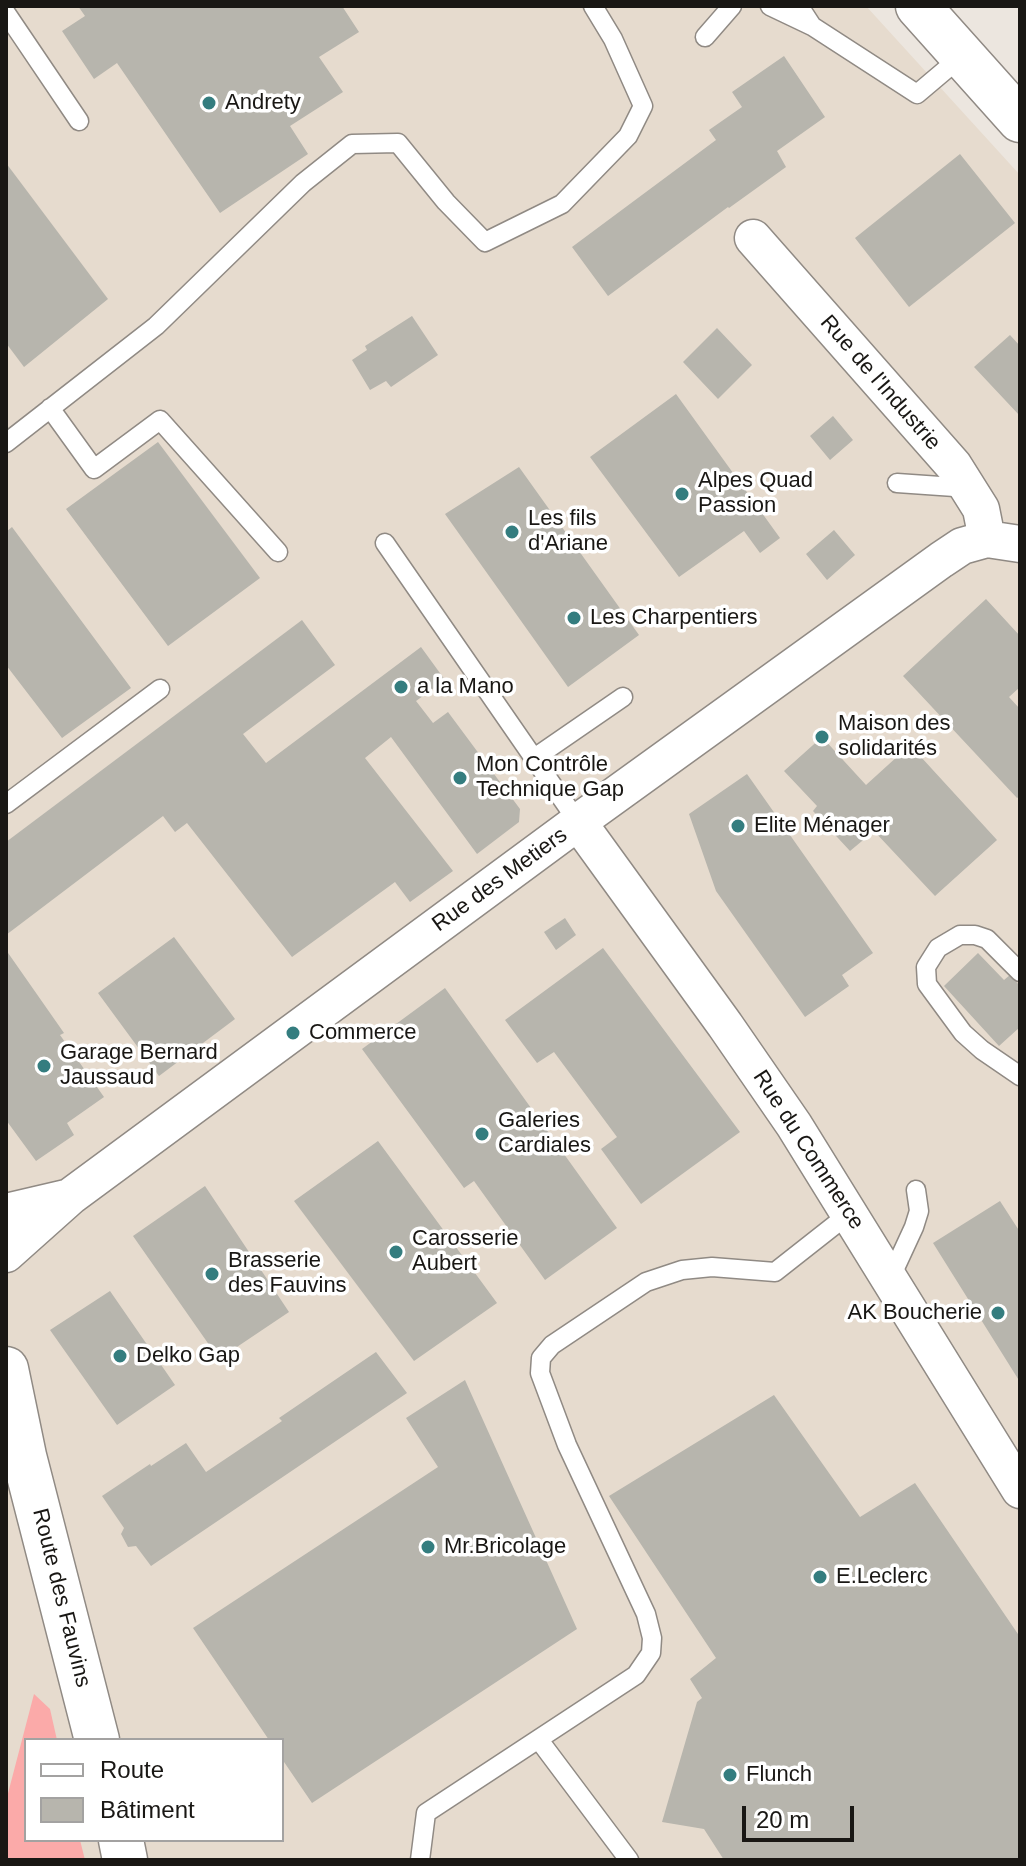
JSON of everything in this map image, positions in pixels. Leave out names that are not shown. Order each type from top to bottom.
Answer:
[{"type":"street","points":[[918,6],[1020,120]]},
{"type":"street","name":"Rue de l'Industrie","points":[[753,238],[954,466],[1004,542]]},
{"type":"street","name":"Rue des Metiers","points":[[6,1254],[71,1196],[578,822],[941,560],[962,546],[1004,542]]},
{"type":"street","name":"Rue du Commerce","points":[[578,822],[794,1125],[1020,1490]]},
{"type":"street","name":"Rue des Metiers","points":[[6,1212],[71,1196]]},
{"type":"street","name":"Route des Fauvins","points":[[6,1369],[15,1441],[96,1738]]},
{"type":"lane","points":[[6,443],[156,326],[303,183],[352,144],[398,143],[446,202],[485,242],[562,204],[628,136],[643,106],[613,39],[593,6]]},
{"type":"lane","points":[[705,37],[732,6]]},
{"type":"lane","points":[[770,6],[812,26],[917,94],[962,56]]},
{"type":"lane","points":[[799,6],[812,26]]},
{"type":"lane","points":[[6,13],[79,121]]},
{"type":"lane","points":[[50,408],[94,469],[160,420],[278,552]]},
{"type":"lane","points":[[897,483],[969,488]]},
{"type":"lane","points":[[385,543],[578,822]]},
{"type":"lane","points":[[6,804],[160,689]]},
{"type":"lane","points":[[533,759],[623,697]]},
{"type":"lane","points":[[1020,972],[987,939],[975,935],[960,935],[938,948],[926,967],[927,984],[963,1033],[1020,1076]]},
{"type":"lane","points":[[890,1279],[919,1211],[916,1190]]},
{"type":"lane","points":[[420,1860],[426,1813],[636,1675],[651,1653],[652,1638],[646,1614],[567,1445],[540,1373],[541,1358],[552,1345],[646,1282],[682,1270],[712,1267],[775,1272],[850,1213]]},
{"type":"lane","points":[[539,1740],[629,1860]]},
{"type":"shaded area","points":[[6,6],[866,6],[1020,175],[1020,1860],[6,1860]]},
{"type":"shaded area","points":[[34,1694],[50,1709],[57,1738],[24,1738],[24,1842],[80,1842],[85,1860],[6,1860],[6,1801]]},
{"type":"building","name":"Andrety","points":[[78,6],[342,6],[359,32],[319,57],[343,92],[290,126],[308,154],[220,213],[117,63],[94,79],[62,31],[85,16]]},
{"type":"building","points":[[784,56],[825,117],[777,151],[786,167],[608,296],[572,247],[716,140],[709,130],[742,107],[732,92]]},
{"type":"building","points":[[960,154],[1015,223],[909,307],[855,238]]},
{"type":"building","points":[[6,163],[108,299],[24,367],[6,343]]},
{"type":"building","points":[[412,316],[438,355],[391,387],[386,381],[370,390],[352,360],[367,350],[365,346]]},
{"type":"building","points":[[717,328],[752,365],[718,399],[683,362]]},
{"type":"building","points":[[1010,335],[1020,346],[1020,416],[974,367]]},
{"type":"building","name":"Alpes Quad Passion","points":[[676,394],[780,538],[760,553],[744,531],[679,577],[590,457]]},
{"type":"building","points":[[833,416],[853,440],[830,460],[810,436]]},
{"type":"building","points":[[158,442],[260,578],[168,646],[66,509]]},
{"type":"building","points":[[519,467],[639,635],[568,687],[445,514]]},
{"type":"building","points":[[12,527],[131,688],[62,738],[6,665],[6,532]]},
{"type":"building","points":[[834,530],[855,555],[827,580],[806,554]]},
{"type":"building","points":[[986,599],[1020,636],[1020,687],[1009,697],[1020,709],[1020,796],[1017,798],[903,676]]},
{"type":"building","points":[[302,620],[335,665],[243,734],[266,763],[421,647],[445,680],[416,701],[433,723],[448,712],[520,809],[519,822],[477,854],[391,737],[365,758],[453,871],[410,902],[395,882],[292,957],[187,823],[175,832],[163,816],[6,935],[6,842]]},
{"type":"building","points":[[822,737],[866,785],[910,745],[997,840],[935,896],[874,831],[850,851],[813,811],[817,806],[784,771]]},
{"type":"building","points":[[747,774],[873,953],[842,975],[849,986],[805,1017],[716,891],[689,814]]},
{"type":"building","points":[[565,918],[576,935],[556,950],[544,932]]},
{"type":"building","points":[[174,937],[235,1019],[159,1076],[98,993]]},
{"type":"building","points":[[603,948],[740,1132],[641,1204],[601,1149],[617,1137],[554,1052],[537,1063],[505,1020]]},
{"type":"building","name":"Garage Bernard Jaussaud","points":[[6,950],[104,1097],[67,1123],[74,1135],[36,1161],[6,1120]]},
{"type":"building","points":[[978,953],[1004,980],[1010,975],[1020,986],[1020,1027],[999,1046],[944,986]]},
{"type":"building","name":"Galeries Cardiales","points":[[445,988],[617,1228],[545,1280],[474,1181],[464,1188],[362,1049]]},
{"type":"building","name":"Carosserie Aubert","points":[[378,1141],[497,1303],[414,1361],[294,1201]]},
{"type":"building","name":"Brasserie des Fauvins","points":[[205,1186],[289,1312],[219,1359],[133,1236]]},
{"type":"building","name":"AK Boucherie","points":[[1000,1201],[1020,1232],[1020,1382],[933,1243]]},
{"type":"building","points":[[110,1291],[175,1385],[117,1425],[50,1330]]},
{"type":"building","points":[[376,1352],[407,1393],[151,1566],[136,1546],[128,1547],[121,1534],[124,1528],[102,1496],[186,1443],[206,1472]]},
{"type":"building","name":"Mr.Bricolage","points":[[465,1380],[577,1629],[312,1803],[284,1762],[284,1738],[268,1738],[193,1628],[438,1467],[406,1418]]},
{"type":"building","name":"E.Leclerc","points":[[774,1395],[860,1517],[915,1483],[1020,1637],[1020,1860],[724,1860],[704,1829],[662,1822],[697,1702],[702,1698],[690,1679],[716,1658],[609,1496]]},
{"type":"place","name":"Andrety","points":[[209,103]]},
{"type":"place","name":"Alpes Quad Passion","points":[[682,494]]},
{"type":"place","name":"Les fils d'Ariane","points":[[512,532]]},
{"type":"place","name":"Les Charpentiers","points":[[574,618]]},
{"type":"place","name":"a la Mano","points":[[401,687]]},
{"type":"place","name":"Maison des solidarités","points":[[822,737]]},
{"type":"place","name":"Mon Contrôle Technique Gap","points":[[460,778]]},
{"type":"place","name":"Elite Ménager","points":[[738,826]]},
{"type":"place","name":"Commerce","points":[[293,1033]]},
{"type":"place","name":"Garage Bernard Jaussaud","points":[[44,1066]]},
{"type":"place","name":"Galeries Cardiales","points":[[482,1134]]},
{"type":"place","name":"Carosserie Aubert","points":[[396,1252]]},
{"type":"place","name":"Brasserie des Fauvins","points":[[212,1274]]},
{"type":"place","name":"AK Boucherie","points":[[998,1313]]},
{"type":"place","name":"Delko Gap","points":[[120,1356]]},
{"type":"place","name":"Mr.Bricolage","points":[[428,1547]]},
{"type":"place","name":"E.Leclerc","points":[[820,1577]]},
{"type":"place","name":"Flunch","points":[[730,1775]]}]
